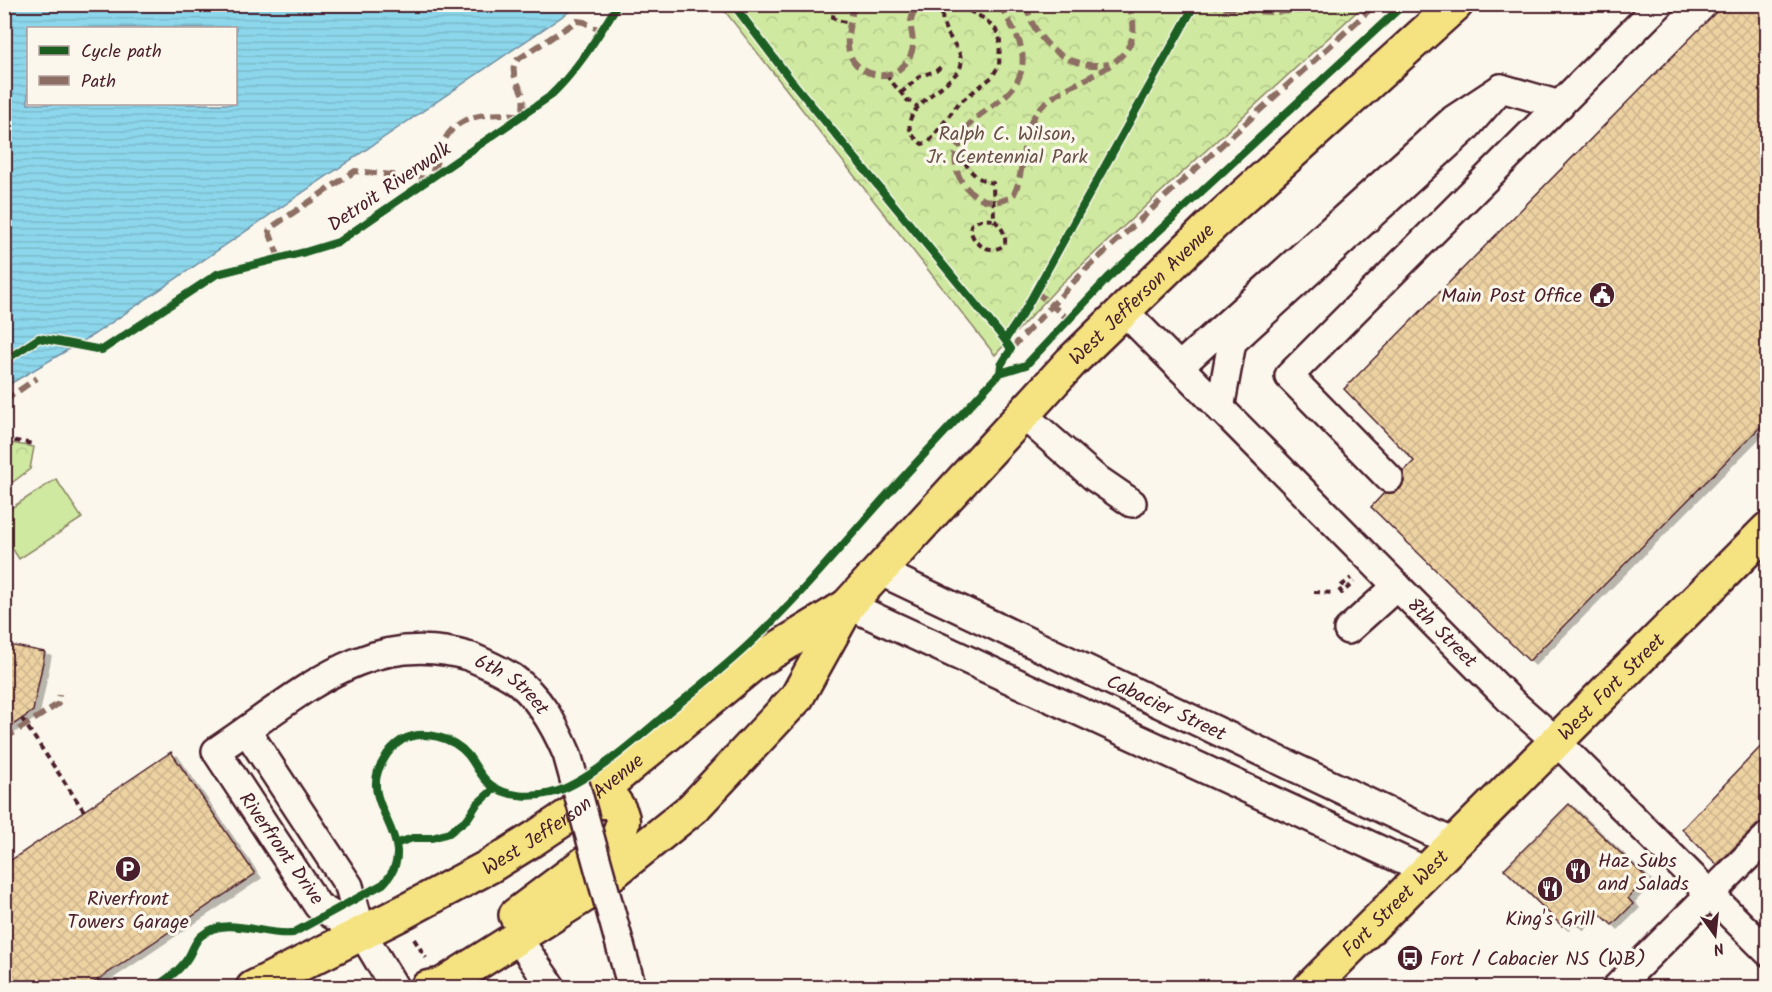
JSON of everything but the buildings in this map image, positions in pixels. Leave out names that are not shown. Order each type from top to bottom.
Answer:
[{"type":"main road","name":"West Jefferson Avenue","points":[[427,973],[441,985],[585,895],[693,808],[796,697],[848,605],[1022,414],[1123,310],[1212,225],[1456,4]]},
{"type":"main road","name":"West Fort Street","points":[[1454,843],[1767,529]]},
{"type":"main road","name":"West Jefferson Avenue","points":[[254,987],[490,866],[574,812],[754,663],[848,605]]},
{"type":"main road","points":[[468,967],[507,922],[616,840],[623,826],[621,812],[614,802],[598,801],[574,812]]},
{"type":"main road","name":"Fort Street West","points":[[1310,987],[1454,843]]},
{"type":"street","points":[[1389,478],[1289,376],[1660,4]]},
{"type":"street","points":[[1179,367],[1454,119],[1501,88],[1560,105]]},
{"type":"street","points":[[1220,409],[1232,342],[1465,129],[1501,88]]},
{"type":"street","name":"8th Street","points":[[1123,310],[1514,704],[1556,741],[1767,952]]},
{"type":"street","points":[[1022,414],[1094,477],[1132,503]]},
{"type":"street","name":"Cabacier Street","points":[[879,571],[1454,843]]},
{"type":"street","points":[[1348,630],[1397,586]]},
{"type":"street","name":"Cabacier Street","points":[[848,605],[1426,871]]},
{"type":"street","name":"6th Street","points":[[216,751],[323,678],[351,664],[399,649],[450,650],[471,657],[514,678],[530,693],[556,729],[567,754],[632,987]]},
{"type":"street","name":"Riverfront Drive","points":[[247,731],[349,886],[362,933],[395,987]]},
{"type":"street","name":"Riverfront Drive","points":[[216,751],[318,906],[362,933]]},
{"type":"street","points":[[1616,987],[1767,836]]},
{"type":"street","points":[[517,937],[552,987]]},
{"type":"path","points":[[835,4],[833,17],[850,23]]},
{"type":"path","points":[[945,4],[942,17],[944,28],[961,56],[962,62],[960,69],[952,78],[926,98],[912,115],[910,130],[922,144],[926,144],[958,104],[992,77],[999,65],[1000,40],[996,30],[985,19],[956,4]]},
{"type":"path","points":[[901,93],[920,76],[936,71],[944,64]]},
{"type":"path","points":[[885,75],[907,100],[918,107]]},
{"type":"path","points":[[1030,124],[1035,126]]},
{"type":"path","points":[[959,142],[968,168],[981,180],[993,183],[994,220],[1005,232],[1006,239],[1005,244],[994,250],[977,243],[970,230],[971,225],[976,221],[994,220]]},
{"type":"path","points":[[4,439],[34,444]]},
{"type":"path","points":[[1340,588],[1342,593],[1352,580]]},
{"type":"path","points":[[1314,591],[1333,593]]},
{"type":"path","points":[[22,719],[84,811]]},
{"type":"path","points":[[412,934],[427,973]]},
{"type":"green space","name":"Ralph C. Wilson, Jr. Centennial Park","points":[[720,5],[1364,5],[1060,285],[995,355]]},
{"type":"green space","points":[[4,442],[34,447],[30,469],[13,482],[5,481]]},
{"type":"green space","points":[[56,479],[82,518],[19,559],[5,537],[5,512]]},
{"type":"water","points":[[5,4],[579,5],[93,335],[5,387]]},
{"type":"marked path","points":[[854,4],[848,35],[851,57],[863,70],[879,75],[897,71],[907,62],[913,44],[911,21],[919,4]]},
{"type":"marked path","points":[[1000,4],[1020,45],[1023,62],[1021,72],[1010,91],[968,126],[962,135],[956,158],[958,175],[963,184],[978,197],[996,202],[1005,200],[1014,194],[1027,134],[1035,115],[1047,101],[1118,59],[1129,45],[1133,27],[1128,4]]},
{"type":"marked path","points":[[1026,4],[1037,31],[1056,52],[1081,63],[1109,64]]},
{"type":"marked path","points":[[1206,4],[1239,10],[1271,12],[1320,8],[1336,4]]},
{"type":"marked path","points":[[1011,349],[1085,270],[1376,4]]},
{"type":"marked path","points":[[279,258],[269,231],[272,227],[355,171],[429,179],[443,144],[449,133],[457,126],[477,116],[500,114],[523,116],[523,96],[514,73],[517,60],[577,21],[601,31]]},
{"type":"marked path","points":[[1035,291],[1068,319]]},
{"type":"marked path","points":[[4,401],[37,378]]},
{"type":"marked path","points":[[4,739],[58,704],[59,695]]},
{"type":"cycle path","name":"Detroit Riverwalk","points":[[4,361],[39,338],[102,350],[217,274],[338,242],[549,97],[578,64],[618,4]]},
{"type":"cycle path","points":[[733,4],[790,79],[1005,340],[1011,349],[1001,365],[1000,373]]},
{"type":"cycle path","points":[[1005,340],[1025,310],[1195,4]]},
{"type":"cycle path","points":[[154,988],[178,970],[199,938],[211,930],[234,926],[293,933],[383,884],[394,868],[397,852],[394,837],[377,793],[376,777],[387,755],[402,740],[419,735],[446,739],[468,755],[481,775],[491,785],[504,792],[528,796],[544,795],[565,788],[595,771],[626,748],[726,665],[764,629],[1000,373],[1026,365],[1108,278],[1404,4]]},
{"type":"cycle path","points":[[398,843],[413,838],[432,838],[449,833],[468,818],[477,804],[495,788]]},
{"type":"place","name":"Main Post Office","points":[[1602,295]]},
{"type":"place","name":"Riverfront Towers Garage","points":[[128,869]]},
{"type":"place","name":"Haz Subs and Salads","points":[[1578,871]]},
{"type":"place","name":"King's Grill","points":[[1550,889]]},
{"type":"place","name":"Fort / Cabacier NS (WB)","points":[[1410,958]]}]
